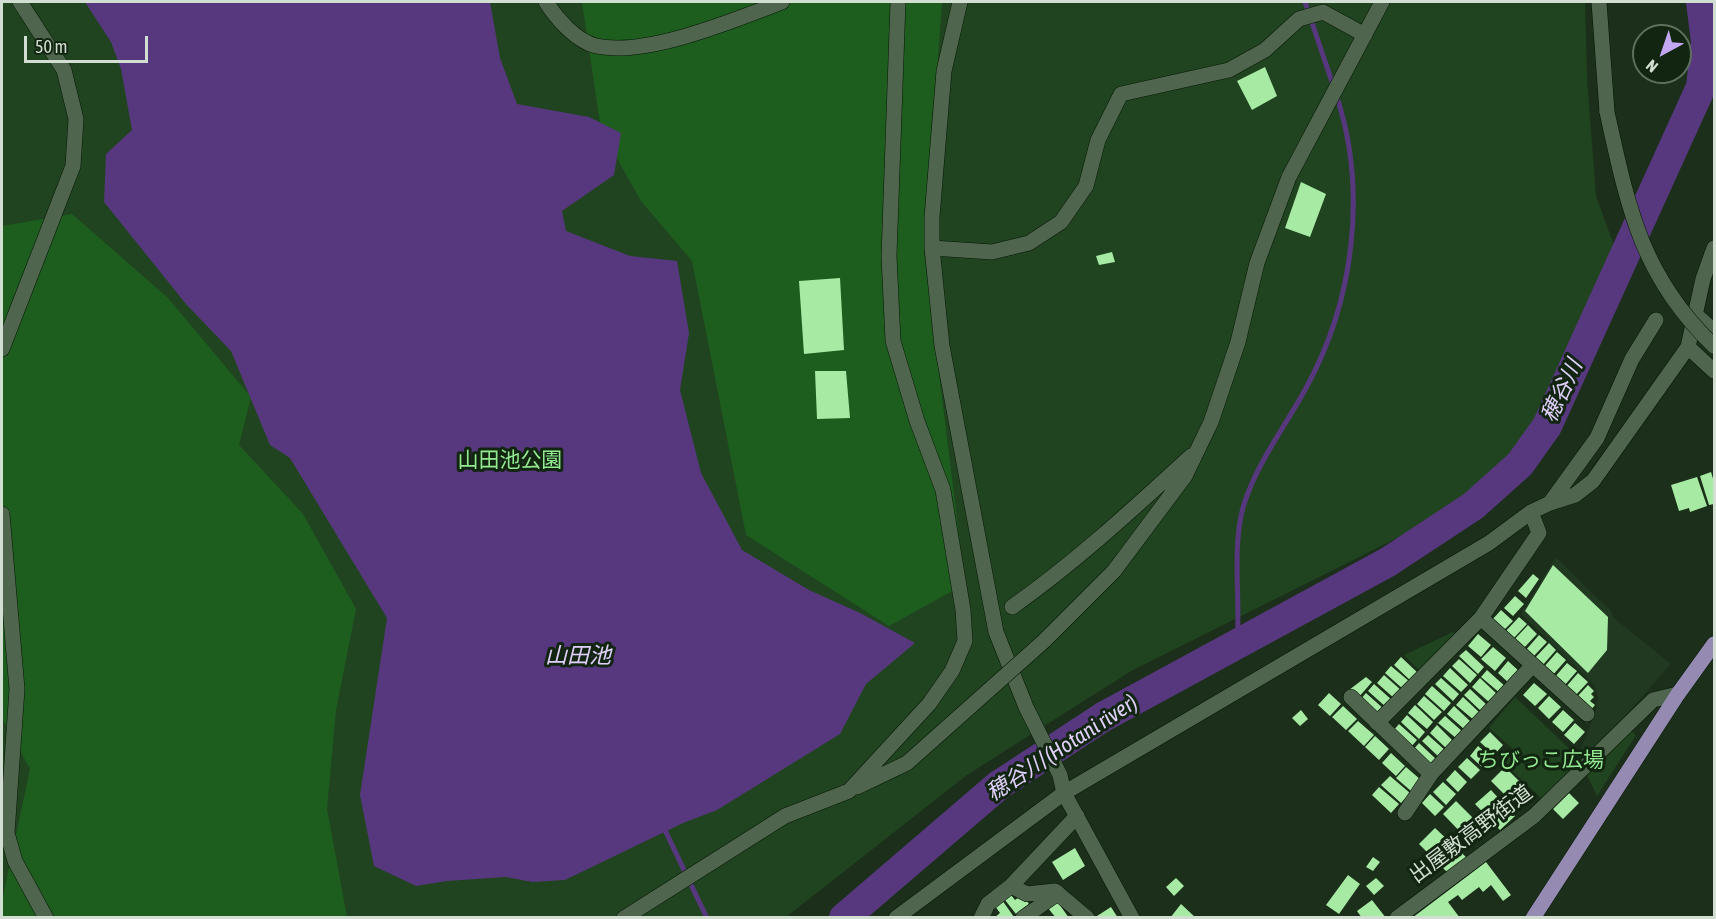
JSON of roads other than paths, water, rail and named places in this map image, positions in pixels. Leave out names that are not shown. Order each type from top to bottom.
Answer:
[{"type":"main road","points":[[1533,918],[1678,694],[1714,644]]},
{"type":"street","points":[[2,349],[73,166],[76,119],[63,70],[20,2]]},
{"type":"street","points":[[546,2],[555,17],[586,41],[597,46],[643,46],[725,24],[782,2]]},
{"type":"street","points":[[849,791],[929,704],[952,671],[965,641],[963,610],[943,490],[917,421],[894,341],[890,256],[898,2]]},
{"type":"street","points":[[960,2],[944,71],[935,172],[932,248],[942,346],[996,632],[1031,717],[1060,775],[1064,793],[1132,918]]},
{"type":"street","points":[[624,918],[785,816],[849,791],[907,763],[1044,641],[1114,571],[1185,476],[1193,454],[1211,422],[1238,342],[1257,263],[1289,177],[1382,2]]},
{"type":"street","points":[[1599,2],[1607,112],[1627,202],[1653,268],[1691,324],[1714,346]]},
{"type":"street","points":[[932,248],[992,252],[1029,243],[1061,222],[1086,186],[1098,140],[1121,94],[1229,70],[1266,50],[1299,19],[1323,12],[1365,35]]},
{"type":"street","points":[[896,918],[1064,793],[1489,543],[1531,512],[1550,502],[1575,495],[1593,481],[1688,348],[1703,279],[1714,248]]},
{"type":"street","points":[[1695,314],[1714,331]]},
{"type":"street","points":[[1550,502],[1598,438],[1632,359],[1656,320]]},
{"type":"street","points":[[1688,348],[1714,371]]},
{"type":"street","points":[[1012,607],[1046,583],[1099,539],[1193,454]]},
{"type":"street","points":[[1377,723],[1481,618],[1539,533],[1531,512]]},
{"type":"street","points":[[2,514],[17,689],[7,833],[15,861],[46,918]]},
{"type":"street","points":[[1481,618],[1587,714]]},
{"type":"street","points":[[1405,813],[1431,774],[1533,665]]},
{"type":"street","name":"出屋敷高野街道","points":[[1396,918],[1534,816],[1653,700],[1678,694]]},
{"type":"street","points":[[1351,697],[1431,774]]},
{"type":"street","points":[[982,917],[988,904],[1011,886],[1077,816]]},
{"type":"street","points":[[1011,886],[1027,894],[1055,891],[1084,917]]},
{"type":"street","points":[[1023,918],[1058,893]]},
{"type":"water","name":"山田池","points":[[85,2],[490,2],[500,58],[517,104],[589,117],[621,133],[614,175],[562,211],[566,231],[630,256],[677,261],[689,333],[680,390],[701,473],[742,550],[809,590],[860,613],[915,643],[866,684],[840,734],[717,810],[683,823],[565,880],[532,882],[506,877],[447,881],[416,886],[374,866],[360,795],[387,618],[290,458],[270,445],[231,351],[186,304],[104,202],[106,154],[132,130],[121,69],[111,42]]},
{"type":"waterway","points":[[1305,2],[1333,85]]},
{"type":"waterway","name":"穂谷川","points":[[844,918],[999,785],[1103,717],[1388,562],[1473,506],[1520,464],[1547,426],[1701,87],[1706,42],[1701,2]]},
{"type":"waterway","points":[[1237,644],[1237,556],[1244,504],[1264,459],[1306,388],[1322,354],[1345,282],[1351,244],[1352,168],[1346,131],[1336,94]]},
{"type":"waterway","points":[[663,826],[707,918]]},
{"type":"park label","name":"山田池公園","points":[[510,460]]},
{"type":"park label","name":"ちびっこ広場","points":[[1541,760]]},
{"type":"water label","name":"穂谷川 (Hotani river)","points":[[1062,748]]}]
